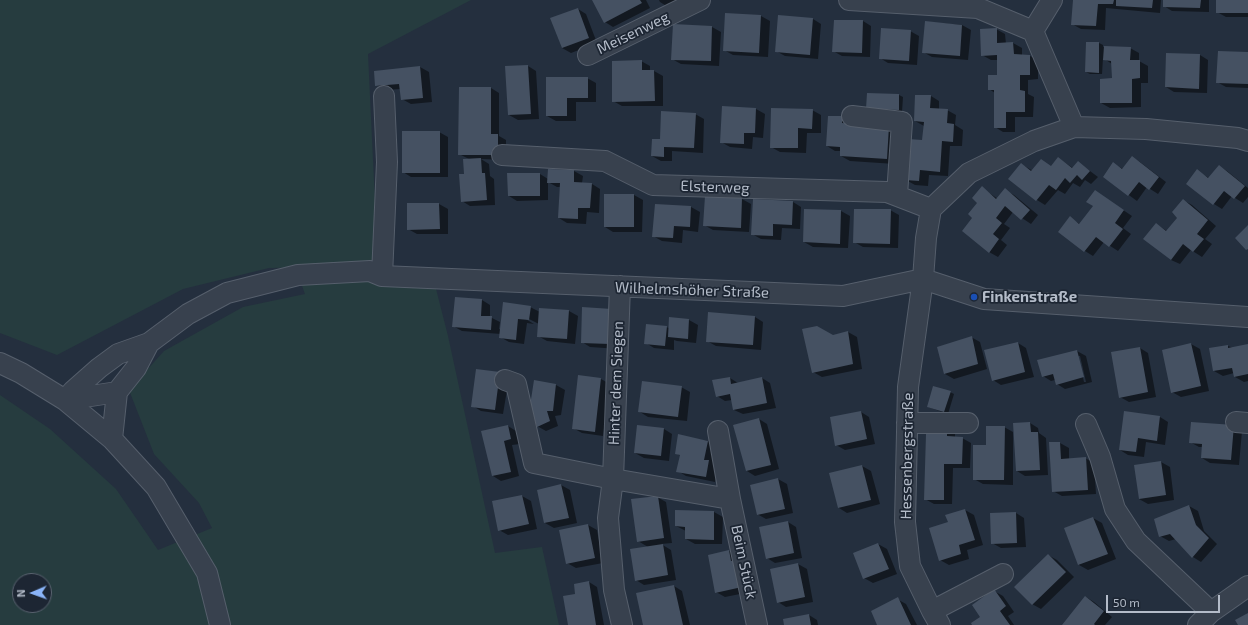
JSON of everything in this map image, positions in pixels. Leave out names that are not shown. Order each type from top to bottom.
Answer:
[{"type":"street","name":"Meisenweg","points":[[588,55],[700,0]]},
{"type":"street","points":[[849,0],[978,8],[985,5],[1033,31],[1074,127]]},
{"type":"street","points":[[1033,31],[1052,0]]},
{"type":"street","points":[[382,276],[387,162],[384,96]]},
{"type":"street","points":[[852,116],[902,122],[897,195]]},
{"type":"street","points":[[1248,141],[1238,138],[1146,129],[1074,127],[1034,140],[969,173],[931,209],[926,238],[923,279],[984,299],[1248,317]]},
{"type":"street","name":"Elsterweg","points":[[502,155],[605,161],[653,185],[887,192],[931,209]]},
{"type":"street","name":"Wilhelmshöher Straße","points":[[65,400],[99,368],[118,354],[149,343],[188,314],[227,294],[298,275],[370,271],[382,276],[843,296],[923,279]]},
{"type":"street","name":"Hessenbergstraße","points":[[923,279],[908,387],[905,522],[910,566],[936,618]]},
{"type":"street","name":"Hinter dem Siegen","points":[[620,286],[613,479],[608,518],[614,590],[622,625]]},
{"type":"street","name":"Wilhelmshöher Straße","points":[[117,392],[136,368],[149,343]]},
{"type":"street","points":[[0,363],[21,373],[65,400],[112,439],[156,487],[207,573],[220,625]]},
{"type":"street","points":[[505,380],[516,384],[534,463],[613,479],[730,499]]},
{"type":"street","points":[[65,400],[117,392],[112,439]]},
{"type":"street","points":[[907,423],[968,422]]},
{"type":"street","points":[[1086,424],[1100,457],[1115,509],[1136,541],[1204,618],[1248,586]]},
{"type":"street","name":"Beim Stück","points":[[718,431],[730,499],[757,625]]},
{"type":"street","points":[[936,618],[1003,574]]},
{"type":"green space","points":[[0,0],[471,0],[368,54],[378,266],[269,268],[183,289],[57,355],[0,333]]},
{"type":"green space","points":[[437,268],[436,289],[448,336],[495,553],[542,547],[559,625],[0,625],[0,395],[50,429],[116,489],[158,550],[212,528],[199,503],[154,454],[129,390],[164,351],[243,307],[305,294],[298,275],[347,271]]},
{"type":"building","points":[[592,0],[640,0],[642,3],[604,23]]},
{"type":"building","points":[[1073,0],[1114,0],[1113,4],[1098,4],[1096,26],[1071,25]]},
{"type":"building","points":[[1116,0],[1153,0],[1152,8],[1116,6]]},
{"type":"building","points":[[1163,0],[1201,0],[1200,8],[1163,7]]},
{"type":"building","points":[[1216,0],[1248,0],[1248,13],[1216,13]]},
{"type":"building","points":[[578,8],[589,38],[562,48],[550,18]]},
{"type":"building","points":[[725,13],[761,15],[759,53],[723,51]]},
{"type":"building","points":[[778,15],[813,18],[810,55],[775,52]]},
{"type":"building","points":[[834,20],[863,20],[862,53],[832,52]]},
{"type":"building","points":[[925,21],[962,25],[960,56],[922,53]]},
{"type":"building","points":[[673,24],[712,26],[711,61],[671,60]]},
{"type":"building","points":[[881,28],[911,30],[909,61],[879,59]]},
{"type":"building","points":[[997,28],[997,43],[1013,42],[1014,54],[1030,55],[1030,75],[1020,75],[1020,90],[1025,91],[1025,112],[1006,112],[1006,128],[994,128],[994,90],[988,90],[988,75],[997,75],[997,55],[981,56],[980,29]]},
{"type":"building","points":[[1086,42],[1099,42],[1099,73],[1085,72]]},
{"type":"building","points":[[1104,46],[1131,47],[1130,60],[1140,60],[1140,78],[1132,79],[1132,103],[1100,103],[1100,79],[1112,78],[1111,61],[1103,60]]},
{"type":"building","points":[[1218,51],[1248,52],[1248,84],[1216,83]]},
{"type":"building","points":[[1166,53],[1200,54],[1199,89],[1165,87]]},
{"type":"building","points":[[642,60],[642,70],[654,70],[655,101],[612,102],[612,61]]},
{"type":"building","points":[[528,65],[531,114],[508,115],[505,66]]},
{"type":"building","points":[[420,66],[423,98],[401,100],[399,84],[375,86],[374,71]]},
{"type":"building","points":[[546,77],[588,77],[588,98],[567,98],[567,116],[546,116]]},
{"type":"building","points":[[459,87],[491,87],[491,134],[498,134],[498,155],[458,155]]},
{"type":"building","points":[[867,93],[899,94],[899,110],[866,109]]},
{"type":"building","points":[[915,95],[931,95],[930,108],[948,109],[947,123],[954,124],[953,142],[942,141],[940,172],[920,170],[919,181],[905,180],[908,139],[922,140],[924,122],[914,121]]},
{"type":"building","points":[[722,106],[756,108],[755,133],[744,133],[744,144],[720,143]]},
{"type":"building","points":[[771,108],[813,109],[812,129],[798,128],[798,148],[770,148]]},
{"type":"building","points":[[661,111],[696,113],[694,148],[664,147],[664,157],[651,156],[652,139],[660,139]]},
{"type":"building","points":[[828,116],[842,116],[842,123],[889,126],[887,159],[840,156],[840,147],[826,146]]},
{"type":"building","points":[[402,131],[440,131],[440,173],[402,173]]},
{"type":"building","points":[[1132,156],[1159,177],[1149,190],[1139,182],[1128,196],[1103,177],[1113,162],[1122,169]]},
{"type":"building","points":[[1058,157],[1072,168],[1078,161],[1090,171],[1082,180],[1077,175],[1070,183],[1065,178],[1056,190],[1049,185],[1036,201],[1008,179],[1021,163],[1031,171],[1041,159],[1051,166]]},
{"type":"building","points":[[481,158],[482,173],[485,173],[487,200],[461,202],[459,174],[464,174],[463,159]]},
{"type":"building","points":[[1219,165],[1245,186],[1234,199],[1224,191],[1213,205],[1186,184],[1197,169],[1208,178]]},
{"type":"building","points":[[548,169],[574,170],[574,182],[592,183],[590,208],[578,208],[578,219],[558,218],[560,183],[547,183]]},
{"type":"building","points":[[507,173],[540,173],[540,196],[508,196]]},
{"type":"building","points":[[982,186],[996,199],[1005,188],[1030,210],[1021,220],[1005,206],[996,218],[1002,223],[993,234],[999,239],[989,253],[962,231],[972,218],[968,214],[977,203],[972,198]]},
{"type":"building","points":[[1095,190],[1124,210],[1115,223],[1123,229],[1109,247],[1096,237],[1084,252],[1058,232],[1070,216],[1079,224],[1093,206],[1086,202]]},
{"type":"building","points":[[604,194],[634,194],[634,227],[604,227]]},
{"type":"building","points":[[705,196],[742,198],[741,228],[703,226]]},
{"type":"building","points":[[753,199],[793,201],[792,225],[773,224],[773,236],[751,235]]},
{"type":"building","points":[[1183,199],[1208,220],[1197,234],[1204,239],[1193,252],[1183,244],[1171,260],[1143,239],[1156,223],[1166,231],[1177,218],[1172,212]]},
{"type":"building","points":[[407,203],[439,203],[440,229],[407,230]]},
{"type":"building","points":[[655,204],[691,206],[690,227],[674,226],[673,238],[652,237]]},
{"type":"building","points":[[804,209],[841,210],[840,244],[803,242]]},
{"type":"building","points":[[854,209],[891,209],[890,244],[853,243]]},
{"type":"building","points":[[1248,225],[1248,249],[1246,250],[1235,238]]},
{"type":"building","points":[[455,297],[482,299],[481,316],[492,316],[491,330],[452,327]]},
{"type":"building","points":[[503,302],[531,306],[529,320],[518,319],[516,340],[499,338]]},
{"type":"building","points":[[582,307],[612,309],[610,344],[581,343]]},
{"type":"building","points":[[539,308],[569,310],[567,339],[537,337]]},
{"type":"building","points":[[708,312],[755,316],[753,345],[706,342]]},
{"type":"building","points":[[669,317],[689,319],[688,339],[668,337]]},
{"type":"building","points":[[646,324],[667,326],[665,346],[644,344]]},
{"type":"building","points":[[817,326],[833,335],[848,331],[853,364],[812,373],[802,329]]},
{"type":"building","points":[[972,336],[978,364],[944,374],[937,347]]},
{"type":"building","points":[[1018,342],[1025,372],[992,381],[984,350]]},
{"type":"building","points":[[1191,343],[1201,386],[1171,393],[1162,350]]},
{"type":"building","points":[[1248,344],[1248,374],[1234,377],[1232,368],[1213,371],[1209,348],[1228,345],[1228,348]]},
{"type":"building","points":[[1140,347],[1148,392],[1119,398],[1111,352]]},
{"type":"building","points":[[1077,350],[1084,377],[1056,385],[1053,374],[1042,377],[1037,360]]},
{"type":"building","points":[[476,369],[500,372],[495,410],[471,407]]},
{"type":"building","points":[[578,375],[601,378],[595,432],[572,429]]},
{"type":"building","points":[[730,377],[731,384],[762,377],[767,403],[733,410],[730,394],[716,397],[712,380]]},
{"type":"building","points":[[534,380],[556,384],[553,411],[547,411],[550,421],[537,427],[530,406]]},
{"type":"building","points":[[642,381],[682,386],[678,417],[638,412]]},
{"type":"building","points":[[933,386],[951,391],[944,412],[927,407]]},
{"type":"building","points":[[861,411],[867,439],[835,446],[830,417]]},
{"type":"building","points":[[1124,411],[1160,416],[1157,441],[1138,438],[1136,452],[1119,450]]},
{"type":"building","points":[[759,418],[771,465],[746,471],[733,425]]},
{"type":"building","points":[[1030,422],[1031,432],[1038,432],[1040,470],[1016,471],[1013,423]]},
{"type":"building","points":[[1191,422],[1234,425],[1231,460],[1201,458],[1202,444],[1189,443]]},
{"type":"building","points":[[508,425],[511,439],[504,441],[511,472],[492,476],[481,431]]},
{"type":"building","points":[[637,425],[664,428],[661,456],[634,453]]},
{"type":"building","points":[[986,426],[1005,426],[1004,480],[973,480],[973,445],[986,445]]},
{"type":"building","points":[[933,427],[947,427],[947,436],[963,437],[962,464],[944,464],[944,500],[924,500],[926,434],[933,434]]},
{"type":"building","points":[[678,434],[708,441],[704,460],[709,460],[706,477],[676,472],[680,455],[675,454]]},
{"type":"building","points":[[1049,442],[1060,442],[1061,459],[1086,457],[1088,490],[1052,492]]},
{"type":"building","points":[[1161,461],[1166,495],[1139,499],[1134,465]]},
{"type":"building","points":[[862,465],[871,500],[838,508],[829,473]]},
{"type":"building","points":[[778,478],[785,509],[757,515],[750,485]]},
{"type":"building","points":[[561,484],[569,518],[544,523],[537,490]]},
{"type":"building","points":[[522,495],[529,524],[498,531],[492,501]]},
{"type":"building","points":[[658,496],[664,538],[637,542],[631,499]]},
{"type":"building","points":[[1189,505],[1196,525],[1209,538],[1192,558],[1170,534],[1159,537],[1154,519]]},
{"type":"building","points":[[965,509],[975,540],[959,545],[961,554],[939,561],[929,528],[948,522],[945,515]]},
{"type":"building","points":[[675,510],[714,511],[714,540],[685,539],[685,527],[675,526]]},
{"type":"building","points":[[1016,512],[1017,543],[991,544],[990,513]]},
{"type":"building","points":[[1093,517],[1108,554],[1078,565],[1064,528]]},
{"type":"building","points":[[788,521],[794,553],[766,559],[759,527]]},
{"type":"building","points":[[588,524],[595,558],[566,564],[559,530]]},
{"type":"building","points":[[878,543],[889,569],[863,579],[853,553]]},
{"type":"building","points":[[663,544],[668,575],[635,581],[630,549]]},
{"type":"building","points":[[729,550],[731,561],[736,560],[742,587],[715,593],[708,555]]},
{"type":"building","points":[[1048,554],[1066,572],[1032,605],[1014,587]]},
{"type":"building","points":[[798,563],[805,597],[777,603],[770,569]]},
{"type":"building","points":[[589,581],[596,625],[568,625],[563,596],[575,594],[574,584]]},
{"type":"building","points":[[674,585],[683,625],[643,625],[636,593]]},
{"type":"building","points":[[994,589],[1006,606],[1000,611],[1010,625],[972,625],[971,623],[980,617],[972,605]]},
{"type":"building","points":[[1085,596],[1104,611],[1094,624],[1095,625],[1062,625]]},
{"type":"building","points":[[898,597],[911,625],[877,625],[871,611]]},
{"type":"building","points":[[1248,613],[1248,625],[1238,625],[1235,620]]},
{"type":"building","points":[[809,614],[811,625],[784,625],[783,619]]},
{"type":"place","name":"Finkenstraße","points":[[974,297]]}]
